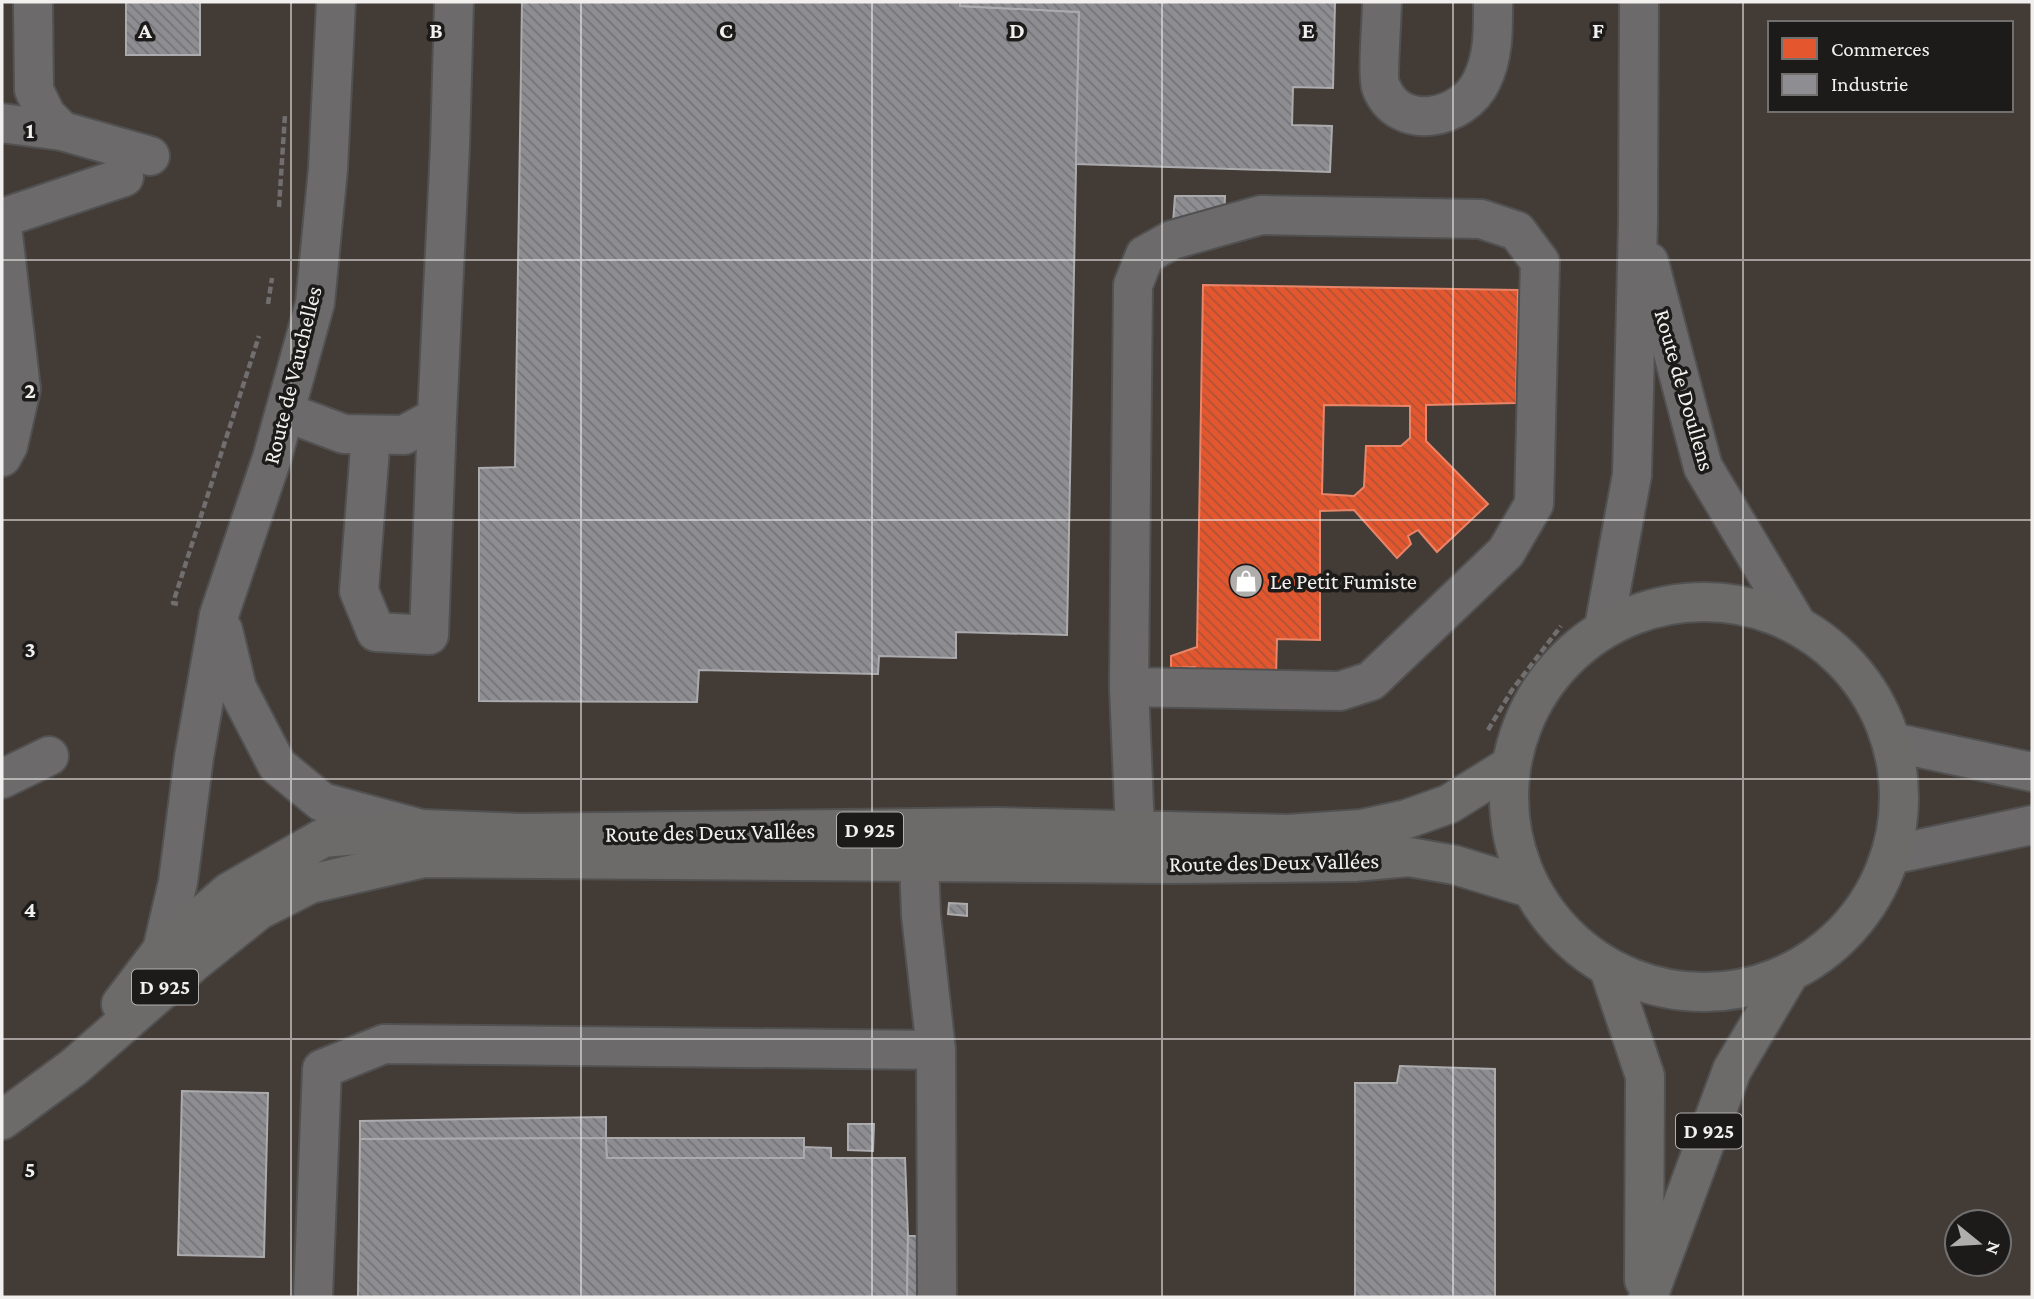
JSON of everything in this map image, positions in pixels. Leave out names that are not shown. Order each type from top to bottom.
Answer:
[{"type":"main road","points":[[1733,603],[1796,623],[1839,654],[1871,694],[1892,742],[1900,798],[1891,855],[1868,903],[1833,944],[1789,974],[1729,992],[1668,990],[1609,969],[1564,935],[1530,888],[1510,828],[1510,766],[1527,711],[1560,663],[1604,627],[1667,604],[1733,603]]},
{"type":"main road","name":"Route des Deux Vallées","points":[[74,1067],[162,950],[229,892],[323,838],[423,829],[522,833],[996,827],[1288,834],[1361,829],[1407,819],[1449,804],[1510,766]]},
{"type":"main road","name":"Route des Deux Vallées","points":[[2,1120],[74,1067],[192,963],[259,911],[310,884],[424,859],[450,857],[574,861],[1172,864],[1354,862],[1409,858],[1455,865],[1530,888]]},
{"type":"main road","name":"D 925","points":[[1609,969],[1645,1076],[1646,1297]]},
{"type":"main road","name":"D 925","points":[[1646,1297],[1732,1070],[1789,974]]},
{"type":"street","points":[[33,2],[34,90],[46,115],[62,131]]},
{"type":"street","name":"Route de Vauchelles","points":[[162,950],[178,882],[194,757],[219,615],[272,458],[314,303],[328,169],[336,2]]},
{"type":"street","points":[[371,435],[359,591],[376,632],[429,635],[454,2]]},
{"type":"street","points":[[1382,2],[1380,86],[1397,108],[1430,118],[1460,108],[1482,82],[1493,46],[1493,2]]},
{"type":"street","name":"Route de Doullens","points":[[1604,627],[1632,475],[1638,220],[1639,2]]},
{"type":"street","points":[[2,123],[62,131],[137,167],[2,218]]},
{"type":"street","points":[[1129,687],[1340,691],[1371,681],[1506,552],[1534,504],[1540,262],[1517,231],[1481,219],[1261,215],[1172,240],[1145,255],[1133,285],[1129,687],[1135,830]]},
{"type":"street","name":"Route de Doullens","points":[[1638,220],[1703,467],[1796,623]]},
{"type":"street","points":[[2,226],[21,389],[8,446],[2,457]]},
{"type":"street","points":[[285,411],[345,434],[404,435],[437,417]]},
{"type":"street","points":[[219,615],[237,688],[277,765],[322,802],[423,829]]},
{"type":"street","points":[[1892,742],[2032,772]]},
{"type":"street","points":[[2,779],[49,756]]},
{"type":"street","points":[[1891,855],[2032,825]]},
{"type":"street","points":[[919,862],[921,915],[936,1050],[937,1297]]},
{"type":"street","points":[[313,1297],[322,1069],[384,1044],[936,1050]]},
{"type":"path","points":[[279,214],[286,104]]},
{"type":"path","points":[[267,309],[273,274]]},
{"type":"path","points":[[219,615],[173,603],[259,335]]},
{"type":"shaded area","points":[[2,2],[2032,2],[2032,1297],[2,1297]]},
{"type":"building: Commerces","points":[[1203,285],[1518,290],[1516,403],[1426,405],[1426,441],[1488,504],[1437,552],[1418,530],[1408,536],[1411,544],[1397,558],[1354,510],[1320,511],[1320,640],[1277,639],[1276,676],[1197,676],[1195,667],[1171,668],[1171,656],[1197,647]],"holes":[[[1324,405],[1410,406],[1410,438],[1401,446],[1366,446],[1364,487],[1354,496],[1322,494]]]},
{"type":"building: Industrie","points":[[126,2],[200,2],[200,55],[126,55]]},
{"type":"building: Industrie","points":[[522,2],[960,2],[960,6],[1079,12],[1067,635],[956,632],[956,658],[879,656],[878,674],[699,670],[697,702],[479,701],[479,468],[515,467]]},
{"type":"building: Industrie","points":[[960,2],[1335,2],[1333,88],[1293,87],[1292,125],[1332,126],[1330,172],[1076,164],[1079,12],[960,6]]},
{"type":"building: Industrie","points":[[1175,196],[1225,196],[1224,224],[1173,223]]},
{"type":"building: Industrie","points":[[949,903],[967,904],[967,916],[948,914]]},
{"type":"building: Industrie","points":[[1400,1066],[1495,1069],[1495,1297],[1355,1297],[1355,1083],[1397,1083]]},
{"type":"building: Industrie","points":[[182,1091],[268,1093],[264,1257],[178,1255]]},
{"type":"building: Industrie","points":[[606,1117],[606,1138],[360,1139],[360,1121]]},
{"type":"building: Industrie","points":[[848,1124],[874,1124],[873,1151],[848,1150]]},
{"type":"building: Industrie","points":[[606,1138],[607,1158],[804,1158],[804,1147],[831,1148],[831,1158],[905,1158],[907,1297],[358,1297],[360,1139]]},
{"type":"building: Industrie","points":[[606,1138],[804,1138],[804,1158],[607,1158]]},
{"type":"building: Industrie","points":[[908,1236],[919,1236],[919,1297],[907,1297]]},
{"type":"place","name":"Le Petit Fumiste","points":[[1246,581]]}]
